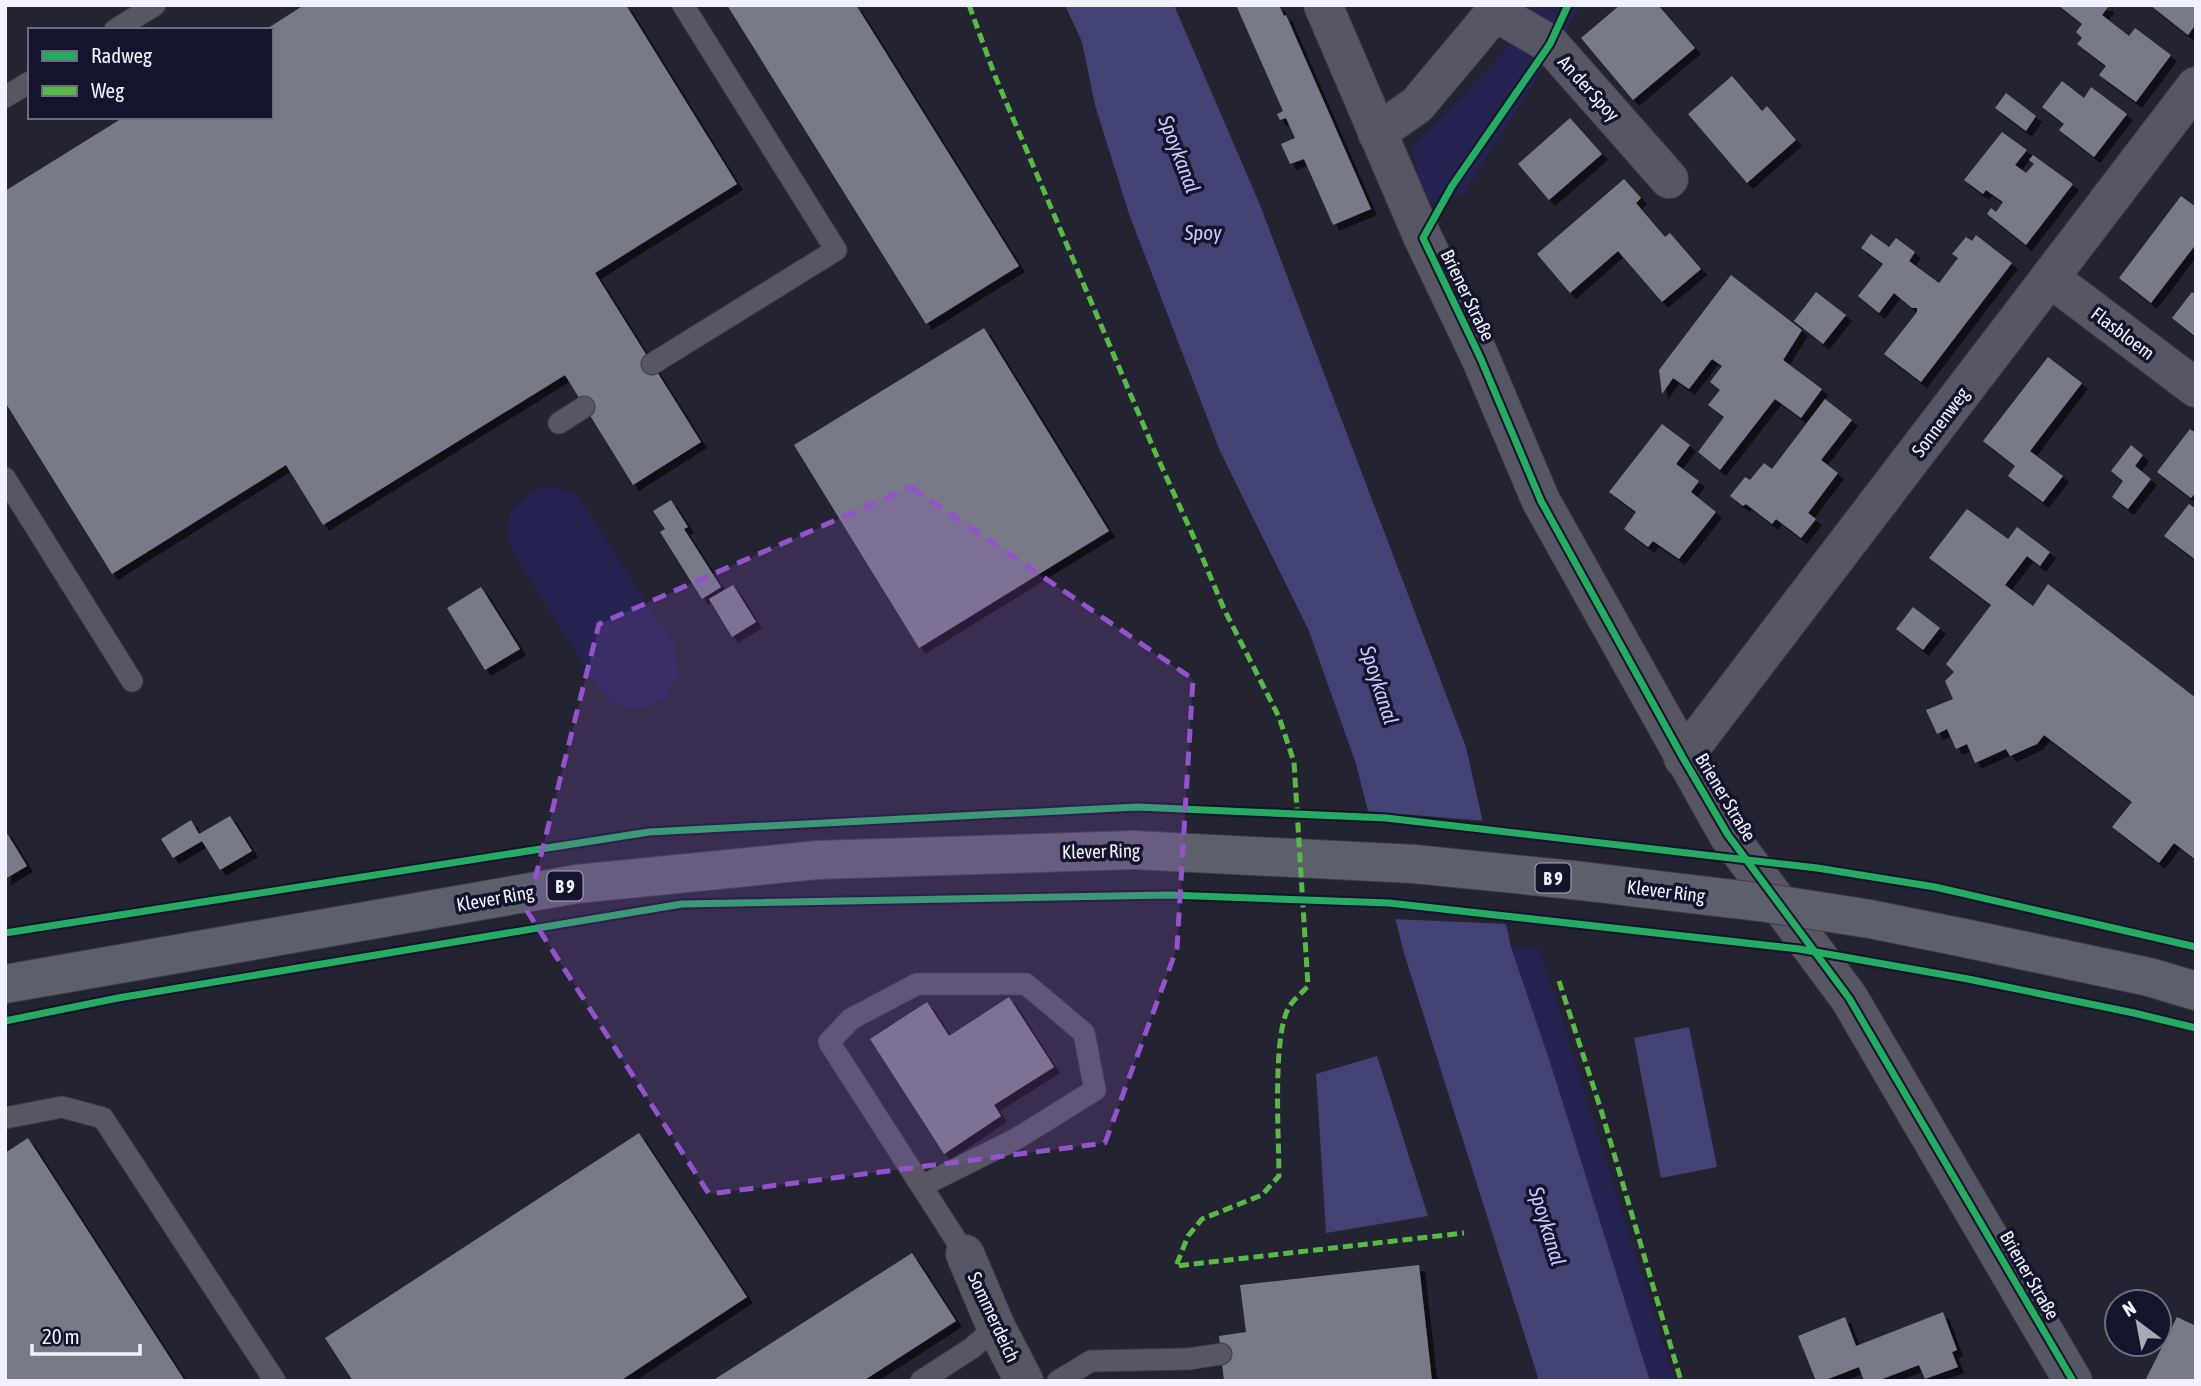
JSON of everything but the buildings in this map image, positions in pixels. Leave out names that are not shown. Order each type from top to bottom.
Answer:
[{"type":"main road","name":"Klever Ring","points":[[5,984],[577,884],[817,860],[1133,850],[1414,864],[1780,905],[1870,919],[1969,939],[2149,977],[2196,991]]},
{"type":"street","name":"Briener Straße","points":[[1323,5],[1423,238],[1480,356],[1541,501],[1728,835],[1849,998],[2073,1381]]},
{"type":"street","name":"An der Spoy","points":[[1377,133],[1417,104],[1497,9],[1549,44],[1669,179]]},
{"type":"street","name":"Sonnenweg","points":[[1683,758],[2196,86]]},
{"type":"street","name":"Flasbloem","points":[[2050,278],[2196,388]]},
{"type":"street","name":"Sommerdeich","points":[[965,1254],[996,1327],[1024,1381]]},
{"type":"lane","points":[[118,28],[155,5]]},
{"type":"lane","points":[[652,365],[836,250],[683,5]]},
{"type":"lane","points":[[5,97],[28,83]]},
{"type":"lane","points":[[559,423],[584,407]]},
{"type":"lane","points":[[5,478],[132,681]]},
{"type":"lane","points":[[922,1186],[1016,1139],[1095,1090],[1084,1033],[1026,984],[918,984],[851,1019],[829,1042],[965,1254]]},
{"type":"lane","points":[[5,1118],[62,1107],[103,1118],[275,1381]]},
{"type":"lane","points":[[920,1381],[972,1348],[996,1327]]},
{"type":"lane","points":[[1058,1381],[1091,1362],[1188,1359],[1221,1354]]},
{"type":"highlighted area","points":[[911,487],[1193,679],[1177,948],[1105,1143],[709,1194],[527,911],[599,624]]},
{"type":"shaded area","points":[[1530,5],[1582,5],[1465,193],[1424,205],[1412,147],[1503,53]]},
{"type":"shaded area","points":[[554,486],[578,496],[673,643],[679,675],[664,700],[637,709],[614,704],[598,687],[517,560],[507,538],[510,513],[530,491]]},
{"type":"shaded area","points":[[1511,947],[1540,949],[1675,1381],[1650,1381]]},
{"type":"water","name":"Spoy","points":[[1065,5],[1174,5],[1260,205],[1466,747],[1511,947],[1650,1381],[1539,1381],[1404,953],[1356,764],[1309,631],[1220,451],[1129,214],[1095,105],[1082,42]]},
{"type":"water","points":[[1689,1027],[1717,1167],[1661,1178],[1634,1038]]},
{"type":"water","points":[[1377,1056],[1428,1216],[1326,1233],[1316,1074]]},
{"type":"pier","points":[[1364,811],[1486,821],[1509,924],[1392,919]]},
{"type":"marked path","points":[[969,5],[995,76],[1155,452],[1224,609],[1279,717],[1294,762],[1308,986],[1289,1007],[1280,1040],[1279,1176],[1262,1195],[1202,1219],[1188,1236],[1176,1266],[1464,1233]]},
{"type":"marked path","points":[[1559,981],[1602,1113],[1681,1381]]},
{"type":"cycle path","points":[[1568,5],[1550,44],[1452,186],[1423,238],[1480,357],[1541,501],[1683,758],[1728,835],[1849,998],[2073,1381]]},
{"type":"cycle path","points":[[5,933],[649,832],[1137,807],[1386,818],[1817,868],[1935,887],[2196,947]]},
{"type":"cycle path","points":[[5,1021],[118,998],[682,904],[1169,895],[1389,903],[1799,949],[1968,979],[2196,1028]]},
{"type":"water label","name":"Spoykanal","points":[[1180,154]]},
{"type":"water label","name":"Spoykanal","points":[[1380,685]]},
{"type":"water label","name":"Spoykanal","points":[[1548,1226]]}]
